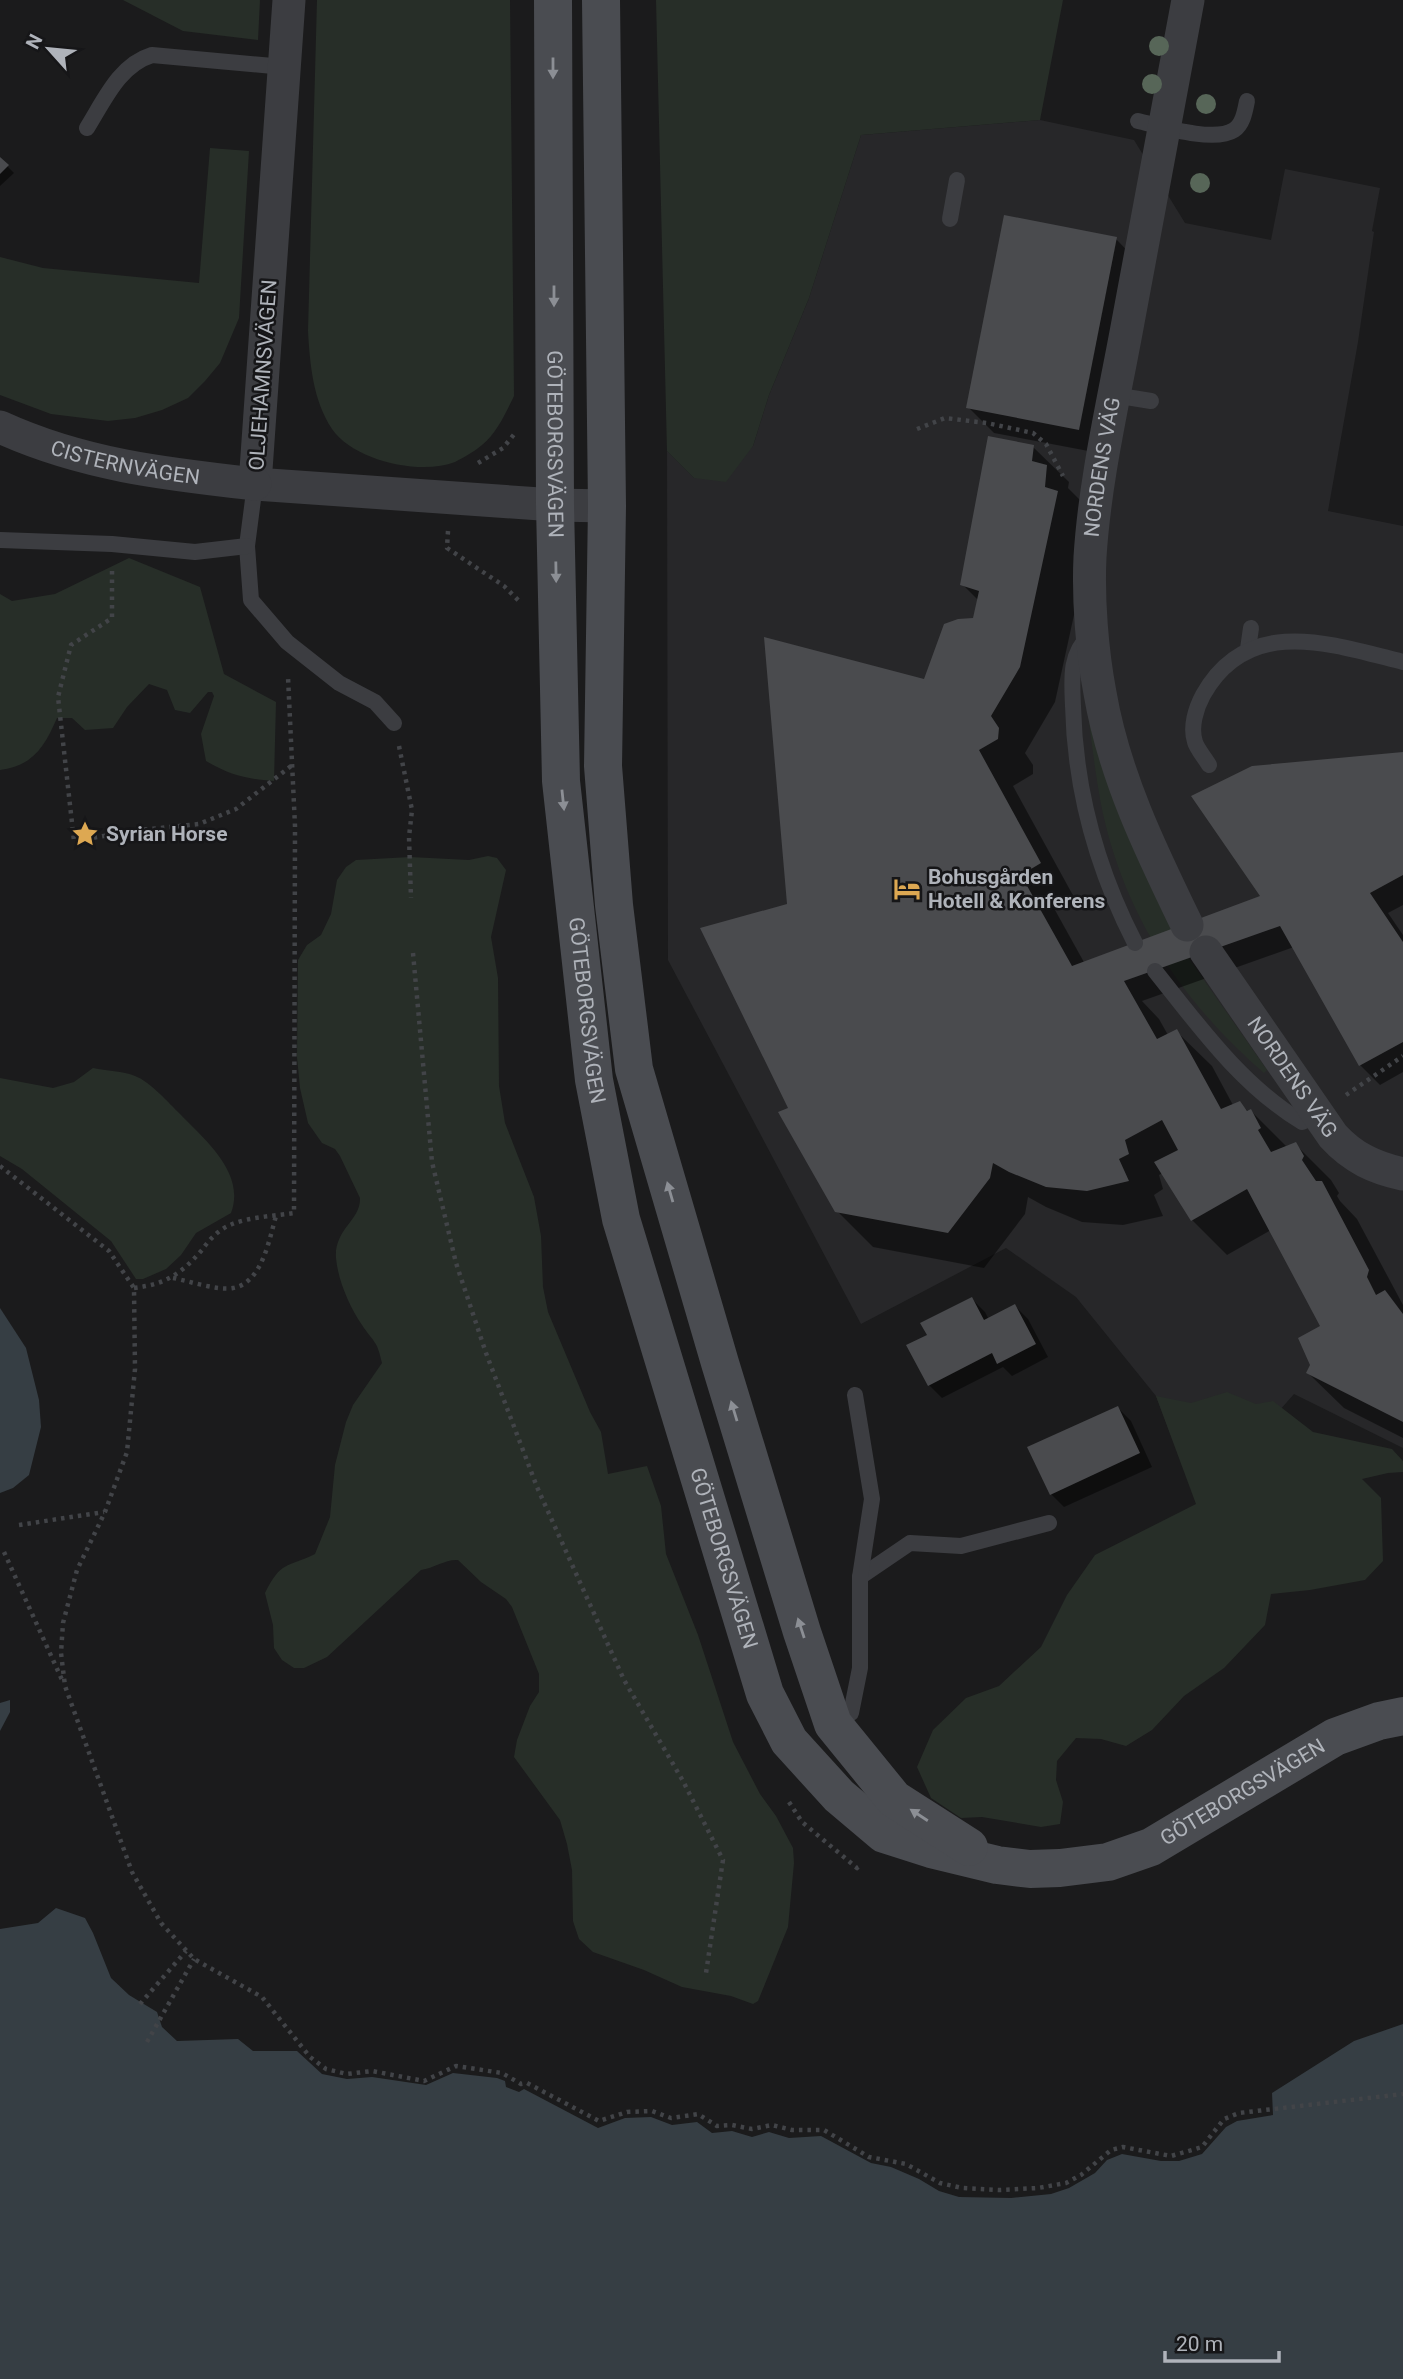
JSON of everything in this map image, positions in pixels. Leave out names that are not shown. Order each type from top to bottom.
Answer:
[{"type":"main road","name":"GÖTEBORGSVÄGEN","points":[[553,0],[555,505],[561,781],[594,1080],[621,1219],[765,1694],[789,1741],[839,1796],[884,1834],[930,1849],[997,1865],[1030,1869],[1108,1861],[1151,1847],[1335,1737],[1379,1721],[1403,1716]]},
{"type":"main road","name":"GÖTEBORGSVÄGEN","points":[[601,0],[607,506],[603,766],[614,905],[634,1069],[723,1376],[833,1724],[894,1799],[997,1865]]},
{"type":"street","name":"OLJEHAMNSVÄGEN","points":[[289,0],[256,484],[555,505],[607,506]]},
{"type":"street","name":"NORDENS VÄG","points":[[1187,925],[1128,797],[1100,694],[1093,633],[1090,558],[1151,124],[1188,0]]},
{"type":"street","name":"CISTERNVÄGEN","points":[[0,426],[63,451],[106,463],[152,472],[256,484]]},
{"type":"street","name":"NORDENS VÄG","points":[[1206,952],[1344,1148],[1364,1162],[1403,1174]]},
{"type":"lane","points":[[87,128],[125,72],[141,58],[152,55],[284,67]]},
{"type":"lane","points":[[1151,124],[1210,135],[1223,134],[1236,129],[1242,121],[1247,101]]},
{"type":"lane","points":[[950,219],[957,180]]},
{"type":"lane","points":[[1114,395],[1151,401]]},
{"type":"lane","points":[[256,484],[247,546],[250,600],[286,642],[339,683],[375,702],[394,723]]},
{"type":"lane","points":[[0,540],[111,544],[195,552],[247,546]]},
{"type":"lane","points":[[1248,649],[1251,628]]},
{"type":"lane","points":[[1093,633],[1079,646],[1073,666],[1073,743],[1081,793],[1094,845],[1116,906],[1135,943]]},
{"type":"lane","points":[[1209,765],[1195,742],[1194,721],[1199,702],[1220,672],[1248,649],[1276,641],[1308,641],[1403,662]]},
{"type":"lane","points":[[1155,971],[1203,1031],[1258,1090],[1302,1122],[1319,1114]]},
{"type":"lane","points":[[833,1724],[851,1713],[860,1668],[860,1577],[872,1499],[855,1395]]},
{"type":"lane","points":[[860,1577],[910,1543],[961,1546],[1049,1523]]},
{"type":"path","points":[[917,429],[946,418],[1033,433],[1046,444],[1072,493],[1080,499],[1096,502]]},
{"type":"path","points":[[111,544],[112,618],[71,645],[58,697],[74,841],[199,824],[236,809],[292,766]]},
{"type":"path","points":[[134,1288],[152,1286],[173,1278],[212,1237],[230,1225],[294,1213],[295,826],[286,642]]},
{"type":"path","points":[[394,723],[412,810],[411,898]]},
{"type":"path","points":[[413,953],[432,1162],[456,1263],[486,1353],[537,1487],[624,1680],[683,1781],[723,1860],[706,1973]]},
{"type":"path","points":[[1319,1114],[1403,1056]]},
{"type":"path","points":[[0,1166],[109,1251],[134,1288],[135,1370],[127,1452],[105,1512],[77,1570],[68,1597],[61,1653],[65,1686]]},
{"type":"path","points":[[173,1278],[230,1289],[244,1285],[263,1259],[276,1216]]},
{"type":"path","points":[[19,1525],[105,1512]]},
{"type":"path","points":[[4,1552],[65,1686],[132,1872],[161,1923],[194,1959],[262,1997],[310,2057],[326,2069],[347,2074],[372,2071],[424,2081],[456,2066],[502,2073],[521,2084],[527,2083],[599,2121],[626,2112],[652,2111],[671,2118],[698,2114],[717,2126],[732,2125],[752,2129],[772,2125],[792,2130],[824,2130],[869,2157],[906,2164],[940,2183],[987,2190],[1038,2188],[1066,2183],[1081,2175],[1111,2150],[1123,2147],[1171,2156],[1202,2147],[1224,2119],[1239,2113],[1403,2094]]},
{"type":"path","points":[[140,2003],[186,1951]]},
{"type":"path","points":[[148,2042],[194,1959]]},
{"type":"shaded area","points":[[123,0],[260,0],[258,40],[183,31]]},
{"type":"shaded area","points":[[317,0],[510,0],[514,396],[501,422],[487,440],[455,462],[441,466],[406,466],[371,457],[355,449],[332,429],[317,394],[311,369],[308,331]]},
{"type":"shaded area","points":[[656,0],[1063,0],[1040,120],[861,135],[809,298],[769,395],[753,446],[726,482],[694,478],[667,451]]},
{"type":"shaded area","points":[[1040,120],[1134,140],[1185,223],[1271,240],[1285,169],[1380,188],[1358,342],[1328,511],[1403,526],[1403,1448],[1294,1394],[1197,1504],[1156,1396],[1076,1297],[1006,1248],[861,1324],[668,960],[667,451],[694,478],[753,446],[769,395],[809,298],[861,135]]},
{"type":"shaded area","points":[[210,148],[249,151],[239,318],[220,363],[205,381],[188,398],[162,410],[135,418],[108,421],[51,414],[0,395],[0,257],[43,268],[199,283]]},
{"type":"shaded area","points":[[129,558],[200,587],[224,674],[276,702],[274,781],[238,776],[206,761],[201,734],[214,696],[212,692],[208,692],[190,713],[175,710],[167,690],[149,684],[127,707],[113,728],[85,730],[72,718],[57,718],[36,753],[21,764],[0,770],[0,594],[12,601],[55,594]]},
{"type":"shaded area","points":[[1084,682],[1187,956],[1267,1070],[1264,1073],[1208,1018],[1184,988],[1162,957],[1127,889],[1103,814]]},
{"type":"shaded area","points":[[488,856],[497,858],[506,870],[491,937],[498,978],[499,1086],[505,1123],[534,1197],[541,1236],[543,1287],[548,1312],[601,1432],[608,1474],[647,1466],[661,1506],[666,1554],[698,1635],[733,1742],[760,1794],[776,1816],[793,1848],[788,1927],[758,2001],[753,2004],[731,1996],[682,1987],[593,1952],[579,1939],[573,1921],[572,1870],[560,1820],[514,1757],[517,1740],[530,1706],[539,1692],[539,1674],[512,1607],[458,1560],[421,1570],[327,1657],[304,1668],[294,1668],[282,1660],[274,1648],[273,1625],[265,1593],[280,1570],[315,1554],[330,1517],[335,1465],[346,1422],[353,1405],[382,1363],[377,1346],[357,1318],[349,1301],[337,1266],[336,1248],[339,1239],[356,1213],[360,1198],[340,1156],[335,1149],[322,1143],[308,1123],[300,1088],[297,1057],[298,960],[307,945],[321,935],[331,914],[337,880],[346,867],[356,860],[410,857],[469,860]]},
{"type":"shaded area","points":[[93,1068],[130,1074],[152,1087],[211,1146],[221,1158],[233,1184],[231,1213],[196,1233],[181,1255],[166,1269],[143,1279],[136,1279],[111,1241],[22,1169],[0,1156],[0,1078],[53,1088],[74,1082]]},
{"type":"shaded area","points":[[0,1308],[26,1348],[39,1400],[41,1427],[29,1475],[13,1488],[0,1493]]},
{"type":"shaded area","points":[[1227,1392],[1256,1404],[1273,1401],[1313,1432],[1392,1449],[1403,1461],[1403,1472],[1362,1479],[1381,1498],[1383,1561],[1365,1580],[1271,1594],[1265,1625],[1224,1668],[1184,1696],[1152,1730],[1126,1746],[1101,1739],[1076,1738],[1057,1761],[1056,1780],[1063,1802],[1060,1824],[1041,1827],[982,1817],[961,1818],[931,1798],[917,1767],[933,1730],[966,1698],[999,1686],[1041,1647],[1067,1595],[1095,1555],[1196,1504],[1156,1396],[1191,1403]]},
{"type":"shaded area","points":[[10,1700],[10,1712],[0,1731],[0,1703]]},
{"type":"shaded area","points":[[56,1908],[85,1918],[111,1978],[129,1995],[157,2012],[162,2027],[177,2041],[238,2039],[253,2051],[297,2051],[322,2074],[347,2079],[372,2077],[426,2085],[453,2073],[497,2078],[505,2081],[506,2087],[519,2092],[524,2089],[598,2128],[625,2118],[651,2117],[672,2125],[697,2122],[712,2133],[732,2131],[752,2137],[769,2132],[789,2138],[821,2136],[871,2163],[891,2167],[939,2191],[959,2197],[1011,2198],[1051,2194],[1069,2188],[1095,2173],[1107,2160],[1122,2154],[1161,2161],[1179,2161],[1202,2154],[1226,2127],[1237,2121],[1273,2115],[1272,2093],[1354,2041],[1403,2024],[1403,2379],[0,2379],[0,1929],[38,1923]]},
{"type":"building","points":[[0,157],[9,165],[0,174]]},
{"type":"building","points":[[1004,215],[1117,237],[1079,430],[966,408]]},
{"type":"building","name":"Bohusgården Hotell & Konferens","points":[[988,436],[1034,445],[1032,461],[1047,465],[1045,487],[1058,491],[1020,667],[991,716],[999,728],[998,739],[979,750],[1041,863],[1021,875],[1072,966],[1260,896],[1191,796],[1252,766],[1403,752],[1403,875],[1370,893],[1403,942],[1403,1042],[1359,1066],[1280,926],[1124,981],[1157,1039],[1177,1029],[1221,1109],[1240,1101],[1247,1111],[1251,1109],[1261,1128],[1258,1130],[1271,1152],[1296,1142],[1304,1156],[1302,1160],[1316,1181],[1322,1181],[1369,1270],[1367,1277],[1376,1295],[1385,1290],[1403,1314],[1403,1422],[1306,1373],[1310,1365],[1298,1338],[1320,1326],[1247,1189],[1191,1221],[1154,1162],[1178,1150],[1162,1120],[1125,1140],[1129,1154],[1119,1159],[1129,1181],[1087,1191],[1046,1187],[993,1163],[990,1178],[948,1233],[835,1212],[778,1112],[788,1108],[700,928],[787,904],[764,637],[924,679],[944,624],[973,618],[979,591],[960,585]]},
{"type":"building","points":[[972,1297],[984,1320],[1015,1304],[1036,1344],[997,1364],[992,1353],[928,1386],[906,1345],[927,1335],[920,1323]]},
{"type":"building","points":[[1118,1406],[1140,1453],[1050,1495],[1027,1447]]},
{"type":"place","name":"Syrian Horse","points":[[85,834]]},
{"type":"place","name":"Bohusgården Hotell & Konferens","points":[[907,889]]}]
